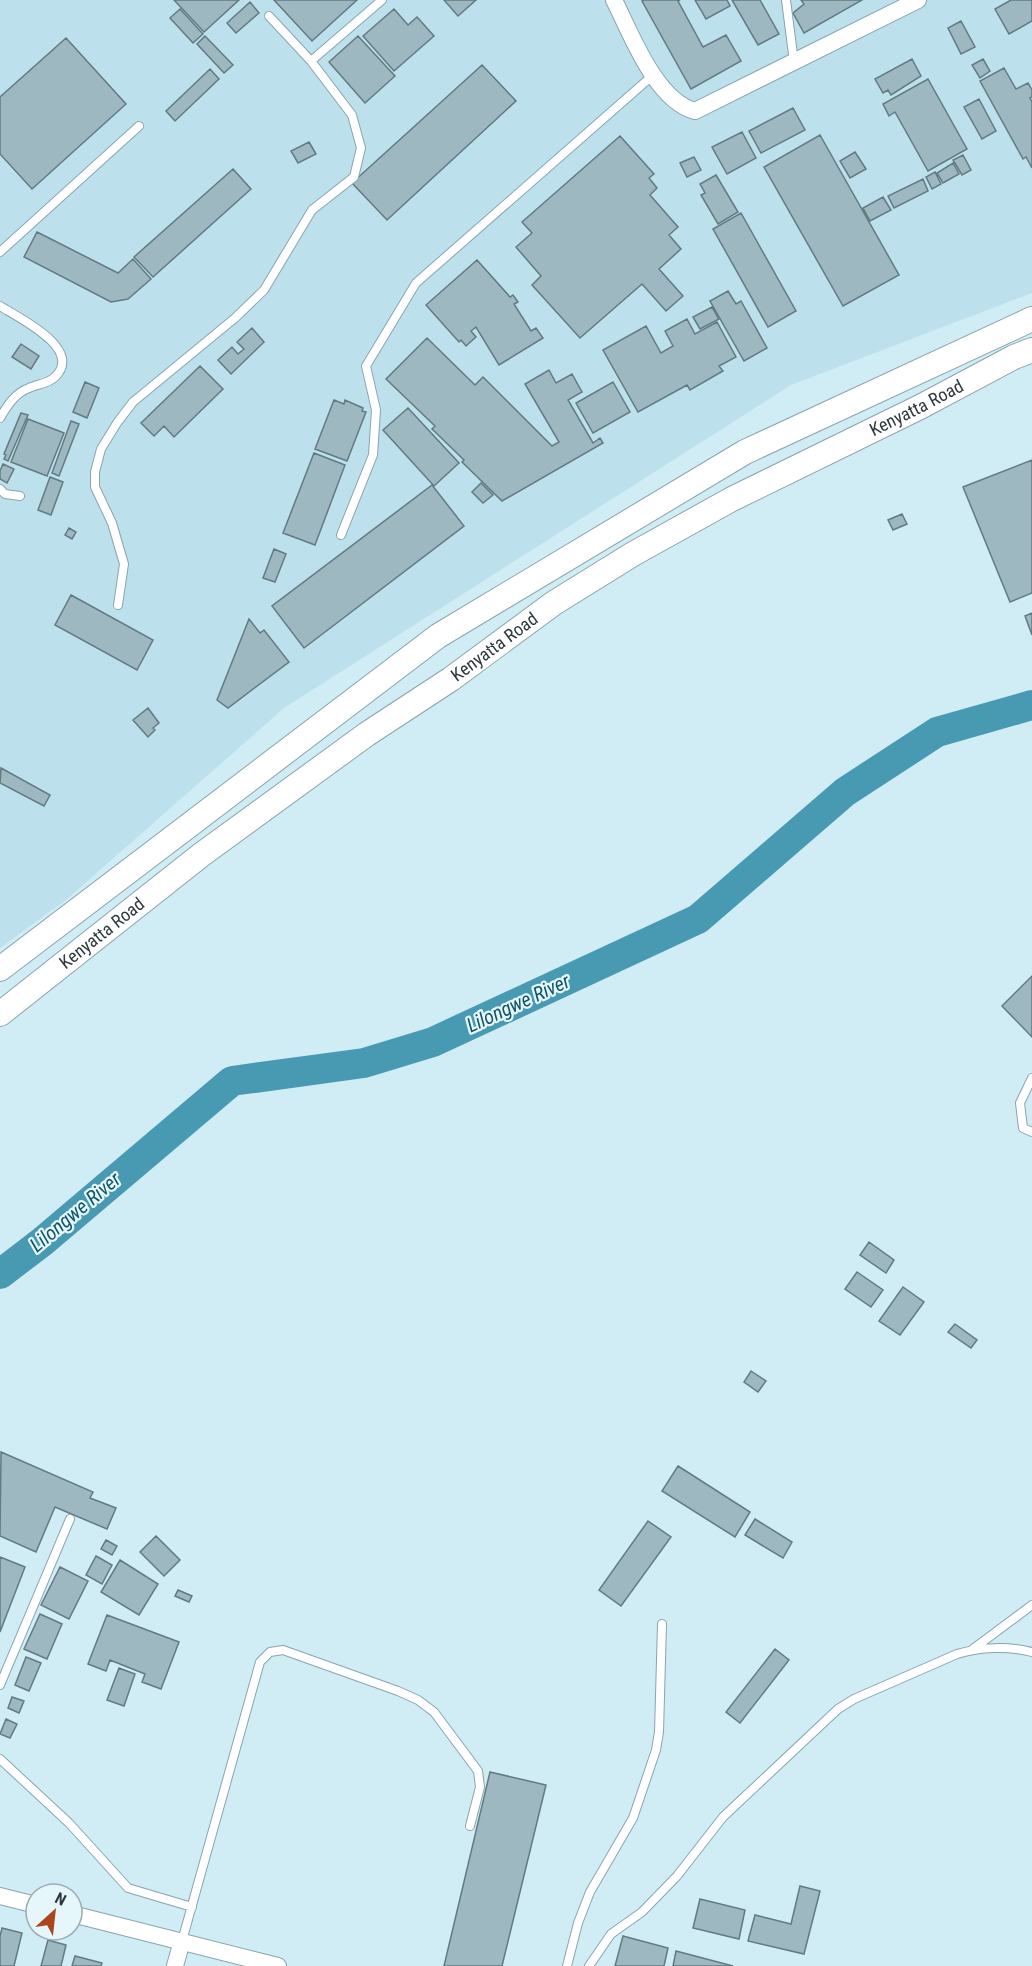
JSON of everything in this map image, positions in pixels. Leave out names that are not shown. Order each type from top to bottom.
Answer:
[{"type":"main road","name":"Kenyatta Road","points":[[0,969],[438,636],[745,452],[1032,319]]},
{"type":"main road","name":"Kenyatta Road","points":[[0,1014],[201,855],[367,734],[451,679],[554,603],[633,554],[732,499],[1032,350]]},
{"type":"street","points":[[614,0],[652,76],[684,108],[695,111],[918,0]]},
{"type":"street","points":[[0,1896],[24,1902]]},
{"type":"street","points":[[84,1917],[278,1966]]},
{"type":"street","points":[[175,1966],[182,1941]]},
{"type":"lane","points":[[311,61],[382,0]]},
{"type":"lane","points":[[786,0],[794,62]]},
{"type":"lane","points":[[118,605],[124,564],[112,523],[95,487],[95,472],[101,449],[133,402],[235,318],[264,290],[312,210],[354,177],[361,148],[352,115],[311,61],[269,16]]},
{"type":"lane","points":[[341,535],[374,455],[376,410],[366,366],[416,283],[652,76]]},
{"type":"lane","points":[[0,252],[139,126]]},
{"type":"lane","points":[[0,306],[49,338],[60,350],[62,364],[55,377],[28,388],[16,396],[0,418]]},
{"type":"lane","points":[[2,492],[20,496]]},
{"type":"lane","points":[[1032,1078],[1020,1103],[1023,1128],[1032,1132]]},
{"type":"lane","points":[[0,1685],[70,1519]]},
{"type":"lane","points":[[972,1650],[1032,1605]]},
{"type":"lane","points":[[567,1966],[578,1923],[590,1892],[633,1818],[656,1750],[659,1732],[662,1624]]},
{"type":"lane","points":[[589,1966],[611,1934],[642,1912],[677,1876],[723,1817],[838,1709],[854,1699],[957,1654],[972,1650],[997,1649],[1032,1652]]},
{"type":"lane","points":[[182,1941],[260,1662],[270,1652],[284,1650],[398,1691],[418,1700],[434,1712],[478,1771],[480,1787],[470,1826]]},
{"type":"lane","points":[[0,1759],[69,1823],[128,1888],[192,1907]]},
{"type":"shaded area","points":[[0,0],[1032,0],[1032,293],[791,385],[284,708],[66,900],[0,948]]},
{"type":"building","points":[[174,0],[239,0],[204,32]]},
{"type":"building","points":[[274,0],[357,0],[312,41]]},
{"type":"building","points":[[444,0],[476,0],[458,16]]},
{"type":"building","points":[[680,0],[678,1],[703,47],[726,35],[741,61],[691,89],[642,1]]},
{"type":"building","points":[[695,0],[727,0],[730,6],[706,19]]},
{"type":"building","points":[[732,0],[760,0],[779,34],[758,45]]},
{"type":"building","points":[[801,0],[862,0],[804,33],[793,13],[804,4]]},
{"type":"building","points":[[1011,0],[1032,0],[1032,21],[1009,34],[995,9]]},
{"type":"building","points":[[250,2],[259,13],[236,33],[227,23]]},
{"type":"building","points":[[180,9],[203,34],[193,43],[170,18]]},
{"type":"building","points":[[394,9],[408,25],[417,17],[434,36],[394,71],[363,36]]},
{"type":"building","points":[[961,21],[975,47],[961,54],[948,28]]},
{"type":"building","points":[[205,36],[233,65],[224,73],[197,44]]},
{"type":"building","points":[[358,36],[395,76],[365,103],[329,62]]},
{"type":"building","points":[[66,38],[126,104],[32,189],[0,154],[0,97]]},
{"type":"building","points":[[912,59],[921,76],[891,95],[888,90],[883,93],[875,79]]},
{"type":"building","points":[[983,59],[990,71],[980,78],[972,65]]},
{"type":"building","points":[[482,65],[516,101],[387,220],[352,183]]},
{"type":"building","points":[[1004,68],[1016,89],[1028,83],[1032,90],[1030,98],[1032,102],[1032,168],[1026,157],[1023,159],[980,81]]},
{"type":"building","points":[[210,69],[219,79],[175,121],[166,111]]},
{"type":"building","points":[[928,79],[967,149],[928,171],[895,112],[889,116],[883,104]]},
{"type":"building","points":[[979,99],[996,131],[982,139],[964,107]]},
{"type":"building","points":[[793,108],[805,130],[761,153],[749,131]]},
{"type":"building","points":[[742,132],[756,158],[727,174],[712,147]]},
{"type":"building","points":[[820,135],[899,275],[843,306],[764,167]]},
{"type":"building","points":[[620,136],[654,174],[649,178],[657,188],[650,195],[678,227],[669,235],[681,249],[659,269],[683,296],[666,311],[642,284],[580,338],[532,285],[541,276],[516,247],[532,233],[522,222]]},
{"type":"building","points":[[309,142],[316,154],[298,163],[291,151]]},
{"type":"building","points":[[855,152],[866,169],[850,178],[840,161]]},
{"type":"building","points":[[963,155],[971,170],[962,175],[953,160]]},
{"type":"building","points":[[694,157],[701,170],[687,177],[680,163]]},
{"type":"building","points":[[953,163],[959,174],[943,183],[937,173]]},
{"type":"building","points":[[233,169],[251,189],[153,277],[134,257]]},
{"type":"building","points":[[935,172],[941,184],[932,189],[926,177]]},
{"type":"building","points":[[716,175],[738,212],[718,224],[701,195],[705,193],[700,184]]},
{"type":"building","points":[[923,179],[928,191],[894,208],[888,196]]},
{"type":"building","points":[[883,197],[891,210],[870,221],[863,208]]},
{"type":"building","points":[[741,213],[796,311],[768,327],[713,229]]},
{"type":"building","points":[[37,232],[118,273],[133,259],[151,279],[128,299],[111,302],[24,257]]},
{"type":"building","points":[[477,260],[510,297],[513,295],[518,302],[514,304],[531,331],[536,328],[543,338],[499,365],[476,327],[471,331],[476,337],[466,346],[461,340],[459,342],[426,305]]},
{"type":"building","points":[[728,291],[736,304],[741,301],[767,348],[744,361],[710,301]]},
{"type":"building","points":[[712,307],[719,319],[700,329],[693,317]]},
{"type":"building","points":[[687,319],[695,334],[717,322],[736,357],[719,366],[723,371],[690,390],[687,385],[638,412],[603,350],[646,326],[661,353],[673,346],[665,331]]},
{"type":"building","points":[[252,328],[264,342],[231,374],[218,360],[232,347],[238,354],[244,349],[237,342]]},
{"type":"building","points":[[427,338],[475,385],[483,377],[552,446],[559,442],[525,384],[549,370],[556,383],[572,374],[582,392],[568,400],[593,443],[600,438],[603,443],[502,501],[432,429],[435,426],[386,379]]},
{"type":"building","points":[[21,344],[39,356],[31,369],[12,357]]},
{"type":"building","points":[[200,366],[223,389],[174,437],[164,426],[154,436],[141,423]]},
{"type":"building","points":[[85,382],[99,388],[87,418],[73,412]]},
{"type":"building","points":[[613,382],[630,412],[593,433],[576,403]]},
{"type":"building","points":[[334,400],[344,404],[345,400],[363,408],[362,411],[366,412],[347,461],[315,449]]},
{"type":"building","points":[[408,408],[459,463],[434,486],[383,430]]},
{"type":"building","points":[[21,413],[28,415],[8,461],[4,459],[6,455],[4,454]]},
{"type":"building","points":[[28,419],[64,433],[47,476],[11,462]]},
{"type":"building","points":[[71,421],[79,424],[59,476],[52,473]]},
{"type":"building","points":[[314,453],[345,465],[315,545],[283,533]]},
{"type":"building","points":[[1032,460],[1032,593],[1010,602],[963,487]]},
{"type":"building","points":[[3,464],[14,469],[7,483],[0,479]]},
{"type":"building","points":[[50,477],[63,482],[51,515],[38,510]]},
{"type":"building","points":[[481,483],[493,495],[483,503],[472,492]]},
{"type":"building","points":[[432,485],[464,526],[304,648],[272,606]]},
{"type":"building","points":[[902,514],[907,524],[893,530],[888,520]]},
{"type":"building","points":[[69,528],[76,532],[72,539],[65,535]]},
{"type":"building","points":[[274,549],[286,554],[275,582],[263,578]]},
{"type":"building","points":[[71,595],[153,640],[137,670],[55,625]]},
{"type":"building","points":[[1032,613],[1032,635],[1025,616]]},
{"type":"building","points":[[249,619],[260,633],[264,630],[289,662],[228,708],[217,700]]},
{"type":"building","points":[[148,708],[159,723],[148,737],[133,720]]},
{"type":"building","points":[[1,768],[50,795],[44,806],[0,783]]},
{"type":"building","points":[[1032,976],[1032,1037],[1002,1006]]},
{"type":"building","points":[[869,1242],[894,1260],[886,1273],[860,1255]]},
{"type":"building","points":[[857,1272],[883,1290],[871,1307],[845,1289]]},
{"type":"building","points":[[903,1287],[924,1302],[900,1335],[879,1321]]},
{"type":"building","points":[[955,1324],[977,1340],[971,1348],[948,1332]]},
{"type":"building","points":[[751,1371],[766,1381],[758,1392],[744,1382]]},
{"type":"building","points":[[1,1452],[93,1492],[90,1498],[116,1508],[107,1529],[55,1507],[36,1552],[0,1536]]},
{"type":"building","points":[[678,1466],[750,1512],[735,1537],[662,1491]]},
{"type":"building","points":[[755,1519],[792,1542],[783,1558],[745,1535]]},
{"type":"building","points":[[648,1521],[671,1537],[621,1606],[599,1590]]},
{"type":"building","points":[[156,1536],[180,1560],[164,1576],[140,1552]]},
{"type":"building","points":[[106,1540],[117,1546],[112,1555],[101,1549]]},
{"type":"building","points":[[96,1556],[112,1565],[102,1584],[86,1575]]},
{"type":"building","points":[[0,1557],[25,1567],[0,1632]]},
{"type":"building","points":[[120,1560],[158,1584],[139,1615],[101,1592]]},
{"type":"building","points":[[60,1567],[88,1581],[69,1619],[41,1605]]},
{"type":"building","points":[[178,1590],[192,1596],[189,1602],[175,1596]]},
{"type":"building","points":[[40,1614],[62,1624],[47,1659],[24,1649]]},
{"type":"building","points":[[107,1615],[179,1642],[161,1689],[142,1682],[145,1674],[110,1660],[106,1671],[88,1664]]},
{"type":"building","points":[[775,1649],[789,1660],[740,1723],[726,1712]]},
{"type":"building","points":[[26,1657],[41,1663],[29,1691],[15,1685]]},
{"type":"building","points":[[119,1668],[135,1674],[124,1706],[107,1700]]},
{"type":"building","points":[[12,1697],[24,1701],[19,1713],[8,1708]]},
{"type":"building","points":[[6,1719],[17,1724],[10,1738],[0,1734]]},
{"type":"building","points":[[490,1772],[546,1785],[502,1966],[444,1966]]},
{"type":"building","points":[[800,1886],[820,1891],[804,1954],[748,1941],[755,1915],[791,1924]]},
{"type":"building","points":[[700,1899],[745,1910],[739,1939],[693,1928]]},
{"type":"building","points":[[2,1928],[22,1933],[14,1966],[0,1966]]},
{"type":"building","points":[[623,1936],[668,1948],[664,1966],[615,1966]]},
{"type":"building","points":[[47,1942],[66,1945],[61,1966],[41,1966]]},
{"type":"building","points":[[676,1951],[733,1966],[673,1966]]},
{"type":"building","points":[[75,1956],[102,1963],[101,1966],[72,1966]]},
{"type":"waterway","name":"Lilongwe River","points":[[0,1274],[42,1242],[232,1081],[364,1063],[433,1042],[698,919],[845,792],[937,732],[1032,705]]}]
